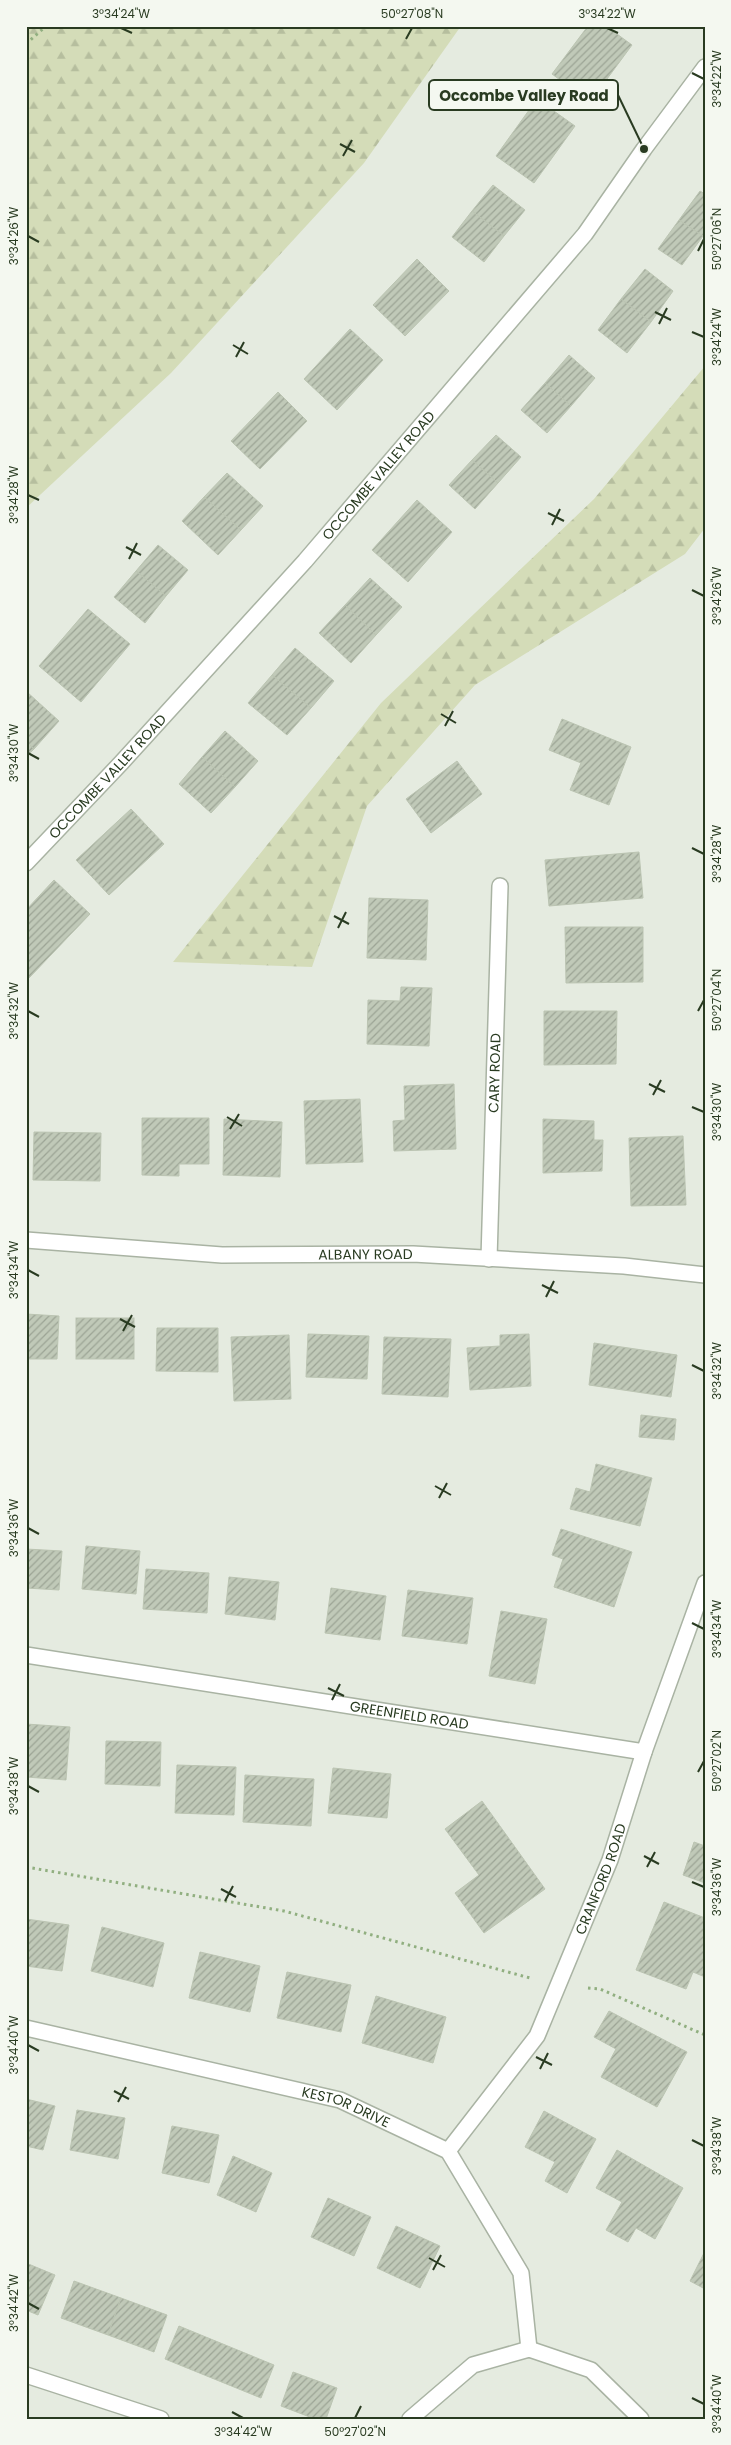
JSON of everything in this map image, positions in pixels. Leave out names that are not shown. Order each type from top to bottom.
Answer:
[{"type":"street","name":"OCCOMBE VALLEY ROAD","points":[[26,863],[128,755],[305,561],[586,234],[644,149],[705,67]]},
{"type":"street","name":"CARY ROAD","points":[[489,1260],[500,886]]},
{"type":"street","name":"ALBANY ROAD","points":[[26,1240],[222,1255],[413,1254],[489,1260],[624,1266],[705,1275]]},
{"type":"street","name":"CRANFORD ROAD","points":[[448,2151],[537,2036],[610,1860],[644,1752],[705,1583]]},
{"type":"street","name":"GREENFIELD ROAD","points":[[26,1655],[644,1752]]},
{"type":"street","name":"KESTOR DRIVE","points":[[26,2028],[340,2100],[448,2151]]},
{"type":"street","points":[[448,2151],[521,2273],[528,2349]]},
{"type":"street","points":[[410,2419],[474,2365],[528,2349],[591,2370],[641,2419]]},
{"type":"street","points":[[26,2375],[161,2419]]},
{"type":"path","points":[[26,44],[46,26]]},
{"type":"path","points":[[26,1866],[284,1911],[559,1986],[600,1989],[705,2035]]},
{"type":"green space","points":[[26,26],[461,26],[364,163],[171,373],[26,508]]},
{"type":"green space","points":[[705,366],[705,528],[685,554],[475,685],[367,806],[312,967],[173,962],[381,703],[594,499]]},
{"type":"building","points":[[588,26],[606,26],[632,45],[590,102],[552,74]]},
{"type":"building","points":[[537,99],[575,126],[534,183],[496,156]]},
{"type":"building","points":[[493,185],[525,210],[504,236],[472,211]]},
{"type":"building","points":[[700,191],[705,194],[705,234],[703,236],[679,220]]},
{"type":"building","points":[[472,211],[504,236],[484,262],[452,237]]},
{"type":"building","points":[[679,220],[703,236],[682,265],[658,249]]},
{"type":"building","points":[[417,259],[449,291],[405,336],[373,305]]},
{"type":"building","points":[[645,269],[673,291],[651,322],[621,299]]},
{"type":"building","points":[[621,299],[651,322],[627,353],[598,330]]},
{"type":"building","points":[[350,329],[383,360],[337,410],[304,379]]},
{"type":"building","points":[[569,355],[595,378],[571,406],[545,383]]},
{"type":"building","points":[[545,383],[571,406],[547,433],[521,410]]},
{"type":"building","points":[[278,392],[307,421],[260,469],[231,441]]},
{"type":"building","points":[[496,435],[521,457],[498,483],[472,460]]},
{"type":"building","points":[[472,460],[498,483],[475,509],[449,485]]},
{"type":"building","points":[[227,473],[263,506],[241,530],[204,497]]},
{"type":"building","points":[[204,497],[241,530],[218,555],[182,521]]},
{"type":"building","points":[[417,500],[452,532],[408,582],[372,550]]},
{"type":"building","points":[[158,545],[188,570],[166,596],[136,571]]},
{"type":"building","points":[[136,571],[166,596],[145,623],[114,597]]},
{"type":"building","points":[[370,578],[402,607],[376,635],[345,605]]},
{"type":"building","points":[[345,605],[376,635],[351,663],[319,633]]},
{"type":"building","points":[[88,609],[130,644],[81,702],[39,666]]},
{"type":"building","points":[[295,648],[334,681],[311,708],[272,675]]},
{"type":"building","points":[[272,675],[311,708],[287,735],[248,703]]},
{"type":"building","points":[[27,692],[59,721],[34,749],[26,741]]},
{"type":"building","points":[[562,719],[631,747],[609,805],[570,790],[581,763],[549,750]]},
{"type":"building","points":[[225,731],[258,761],[235,787],[202,757]]},
{"type":"building","points":[[26,741],[34,749],[26,757]]},
{"type":"building","points":[[202,757],[235,787],[211,813],[179,784]]},
{"type":"building","points":[[457,761],[482,794],[431,833],[406,799]]},
{"type":"building","points":[[131,809],[164,844],[109,895],[76,860]]},
{"type":"building","points":[[639,852],[643,898],[549,906],[545,860]]},
{"type":"building","points":[[54,880],[90,914],[29,978],[26,976],[26,910]]},
{"type":"building","points":[[369,898],[428,900],[426,960],[367,958]]},
{"type":"building","points":[[565,927],[643,927],[643,982],[566,983]]},
{"type":"building","points":[[401,987],[432,988],[429,1046],[367,1044],[368,1000],[400,1001]]},
{"type":"building","points":[[544,1011],[617,1011],[616,1064],[544,1065]]},
{"type":"building","points":[[454,1084],[456,1149],[394,1151],[393,1121],[405,1120],[404,1086]]},
{"type":"building","points":[[360,1099],[363,1162],[306,1164],[304,1101]]},
{"type":"building","points":[[142,1118],[209,1118],[209,1164],[179,1164],[179,1176],[142,1175]]},
{"type":"building","points":[[224,1119],[282,1122],[280,1177],[223,1175]]},
{"type":"building","points":[[543,1119],[594,1121],[594,1140],[603,1140],[602,1171],[543,1173]]},
{"type":"building","points":[[34,1132],[101,1133],[100,1181],[33,1180]]},
{"type":"building","points":[[683,1136],[686,1205],[631,1206],[629,1138]]},
{"type":"building","points":[[26,1314],[59,1316],[57,1359],[26,1359]]},
{"type":"building","points":[[76,1318],[134,1318],[134,1359],[76,1359]]},
{"type":"building","points":[[157,1328],[218,1328],[218,1372],[156,1371]]},
{"type":"building","points":[[308,1334],[369,1336],[367,1379],[306,1377]]},
{"type":"building","points":[[529,1334],[531,1386],[470,1390],[467,1348],[500,1346],[500,1335]]},
{"type":"building","points":[[289,1335],[291,1399],[234,1401],[231,1337]]},
{"type":"building","points":[[384,1337],[451,1339],[448,1397],[382,1394]]},
{"type":"building","points":[[594,1343],[677,1355],[671,1397],[589,1385]]},
{"type":"building","points":[[641,1415],[676,1419],[674,1440],[639,1437]]},
{"type":"building","points":[[596,1464],[652,1478],[640,1526],[570,1509],[576,1488],[590,1492]]},
{"type":"building","points":[[561,1529],[632,1552],[614,1607],[554,1587],[563,1559],[552,1555]]},
{"type":"building","points":[[86,1546],[140,1551],[136,1594],[82,1589]]},
{"type":"building","points":[[26,1549],[62,1551],[59,1590],[26,1588]]},
{"type":"building","points":[[146,1569],[209,1573],[207,1613],[143,1609]]},
{"type":"building","points":[[229,1577],[279,1582],[275,1620],[225,1614]]},
{"type":"building","points":[[331,1588],[386,1596],[380,1640],[325,1633]]},
{"type":"building","points":[[408,1590],[473,1598],[467,1644],[402,1636]]},
{"type":"building","points":[[501,1611],[547,1619],[535,1684],[489,1676]]},
{"type":"building","points":[[26,1724],[70,1727],[66,1780],[26,1777]]},
{"type":"building","points":[[106,1741],[161,1742],[160,1786],[105,1784]]},
{"type":"building","points":[[177,1765],[236,1767],[234,1815],[175,1813]]},
{"type":"building","points":[[333,1768],[391,1774],[387,1818],[328,1813]]},
{"type":"building","points":[[245,1775],[314,1779],[311,1826],[243,1822]]},
{"type":"building","points":[[482,1801],[545,1889],[484,1933],[455,1893],[479,1875],[445,1829]]},
{"type":"building","points":[[694,1842],[705,1846],[705,1883],[683,1875]]},
{"type":"building","points":[[664,1902],[705,1918],[705,1977],[693,1972],[686,1989],[636,1970]]},
{"type":"building","points":[[26,1919],[69,1925],[62,1971],[26,1966]]},
{"type":"building","points":[[102,1927],[164,1943],[153,1987],[91,1971]]},
{"type":"building","points":[[200,1952],[260,1966],[250,2012],[189,1998]]},
{"type":"building","points":[[287,1972],[351,1985],[341,2032],[277,2018]]},
{"type":"building","points":[[376,1996],[446,2017],[433,2063],[362,2043]]},
{"type":"building","points":[[609,2011],[687,2052],[657,2107],[601,2077],[616,2049],[594,2037]]},
{"type":"building","points":[[26,2099],[55,2106],[43,2150],[26,2146]]},
{"type":"building","points":[[77,2110],[125,2118],[118,2159],[70,2150]]},
{"type":"building","points":[[544,2111],[596,2139],[567,2193],[545,2181],[555,2162],[525,2147]]},
{"type":"building","points":[[172,2126],[219,2135],[209,2183],[162,2173]]},
{"type":"building","points":[[617,2150],[683,2188],[655,2239],[636,2228],[628,2242],[606,2230],[622,2202],[596,2188]]},
{"type":"building","points":[[233,2156],[272,2173],[256,2212],[217,2195]]},
{"type":"building","points":[[328,2198],[371,2217],[354,2256],[311,2237]]},
{"type":"building","points":[[396,2226],[440,2246],[420,2288],[377,2268]]},
{"type":"building","points":[[705,2251],[705,2289],[690,2281]]},
{"type":"building","points":[[26,2263],[55,2275],[38,2315],[26,2310]]},
{"type":"building","points":[[74,2281],[121,2298],[108,2335],[61,2318]]},
{"type":"building","points":[[121,2298],[167,2315],[154,2352],[108,2335]]},
{"type":"building","points":[[179,2326],[274,2365],[261,2398],[165,2359]]},
{"type":"building","points":[[293,2372],[337,2388],[326,2419],[315,2419],[281,2406]]},
{"type":"place","name":"Occombe Valley Road","points":[[644,149]]}]
